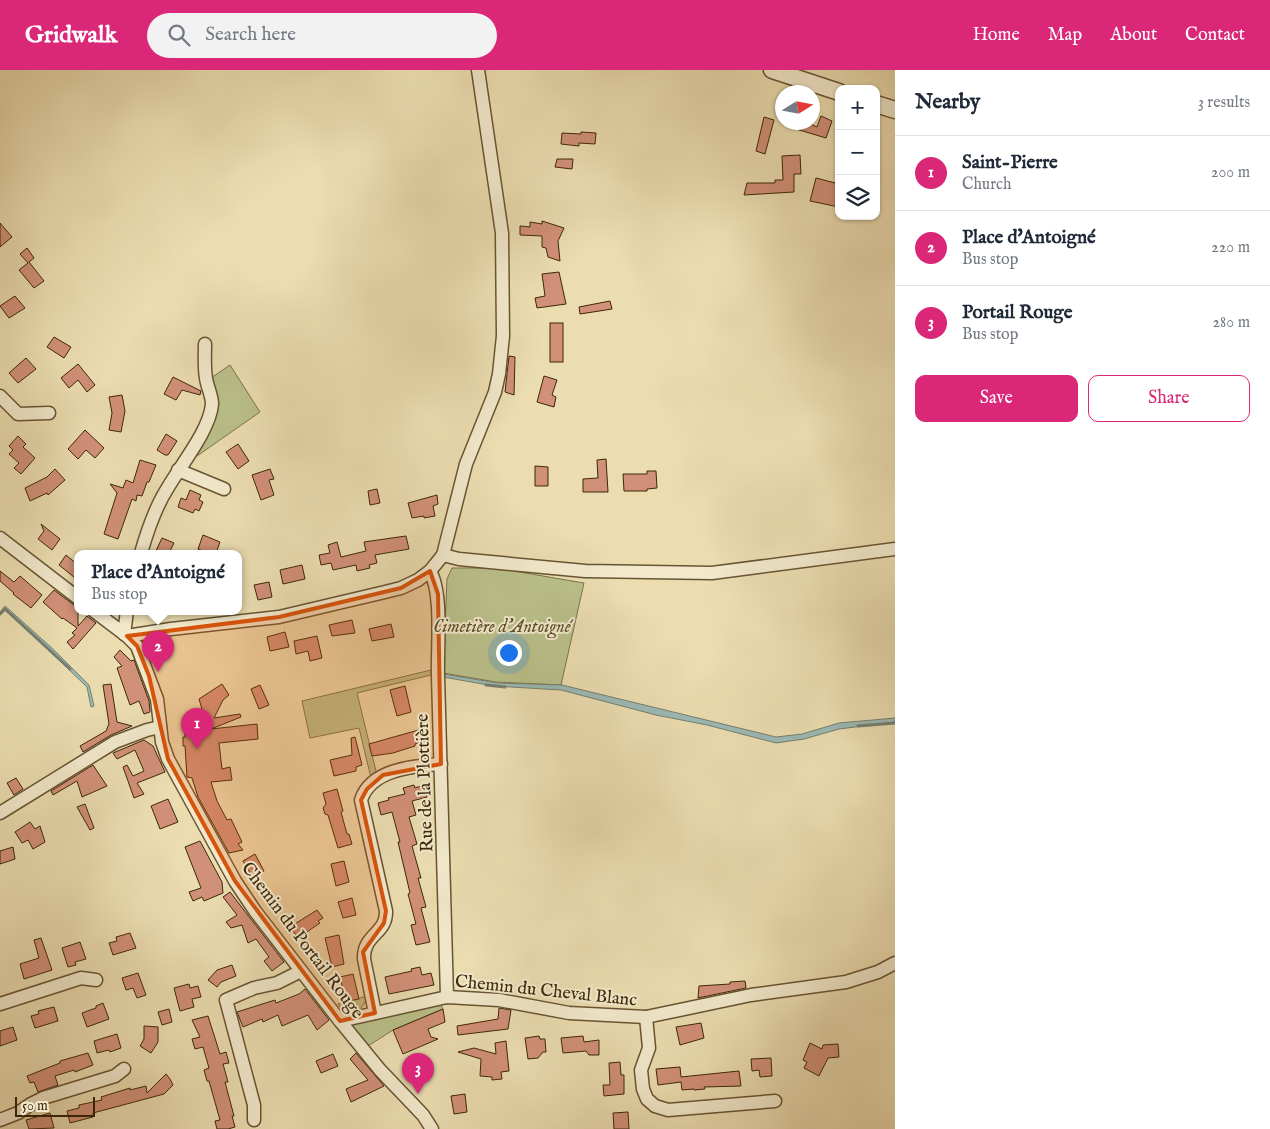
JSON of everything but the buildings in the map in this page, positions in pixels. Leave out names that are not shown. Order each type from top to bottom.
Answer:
[{"type":"street","points":[[128,615],[126,635],[279,617],[401,588],[418,580],[430,571],[443,555],[466,464],[495,392],[502,355],[502,233],[478,70]]},
{"type":"street","points":[[772,70],[835,91]]},
{"type":"street","points":[[880,105],[895,110]]},
{"type":"street","points":[[142,550],[154,516],[166,490],[204,427],[212,404],[211,393],[206,379],[205,344]]},
{"type":"street","points":[[0,396],[18,414],[49,413]]},
{"type":"street","points":[[178,470],[224,489]]},
{"type":"street","points":[[0,538],[74,595]]},
{"type":"street","points":[[443,555],[585,571],[712,574],[895,549]]},
{"type":"street","name":"Rue de la Plottière","points":[[430,571],[438,594],[447,996]]},
{"type":"street","name":"Chemin du Portail Rouge","points":[[99,615],[126,635],[137,646],[157,700],[162,742],[168,759],[234,881],[340,1021],[380,1070],[423,1115],[432,1129]]},
{"type":"street","points":[[0,813],[115,742],[160,727]]},
{"type":"street","points":[[375,1013],[363,952],[365,946],[384,923],[386,911],[361,800],[367,789],[383,775],[415,766],[441,764]]},
{"type":"street","name":"Chemin du Cheval Blanc","points":[[340,1021],[447,996],[499,1000],[569,1013],[646,1017],[751,995],[846,982],[878,972],[895,963]]},
{"type":"street","points":[[254,1120],[254,1104],[226,1000],[254,988],[277,984],[301,970]]},
{"type":"street","points":[[0,1004],[81,978],[96,980]]},
{"type":"street","points":[[646,1017],[649,1048],[641,1070],[643,1089],[647,1099],[655,1106],[668,1110],[774,1101]]},
{"type":"street","points":[[0,1120],[18,1113],[37,1100],[115,1076],[124,1069]]},
{"type":"highlighted area","points":[[430,571],[438,594],[441,764],[383,775],[367,789],[361,800],[386,911],[384,923],[363,952],[375,1013],[340,1021],[235,881],[168,759],[149,676],[137,646],[127,636],[279,617],[401,588]]},
{"type":"green space","points":[[230,365],[260,412],[197,456],[195,454],[209,433],[216,416],[216,402],[211,378]]},
{"type":"green space","name":"Cimetière d'Antoigné","points":[[452,568],[496,568],[584,583],[561,685],[496,682],[443,673],[447,579]]},
{"type":"green space","points":[[431,670],[431,675],[357,693],[376,771],[371,778],[359,728],[310,738],[302,701]]},
{"type":"green space","points":[[367,996],[362,1007],[345,1015],[338,1004]]},
{"type":"green space","points":[[440,1004],[443,1009],[393,1030],[368,1046],[353,1027],[353,1024]]},
{"type":"water","points":[[5,606],[53,649],[89,685],[94,706],[91,707],[87,687],[6,609],[0,615]]},
{"type":"water","points":[[443,674],[498,683],[562,685],[776,737],[802,734],[839,723],[895,718],[895,722],[839,729],[804,739],[776,743],[707,725],[656,715],[561,690],[494,686],[443,677]]},
{"type":"waterway","points":[[0,614],[5,609],[70,669]]},
{"type":"waterway","points":[[486,685],[505,687]]},
{"type":"waterway","points":[[858,726],[895,723]]},
{"type":"place","name":"Place d'Antoigné","points":[[158,672]]},
{"type":"place","name":"Saint-Pierre","points":[[197,749]]},
{"type":"place","name":"Portail Rouge","points":[[418,1094]]}]
